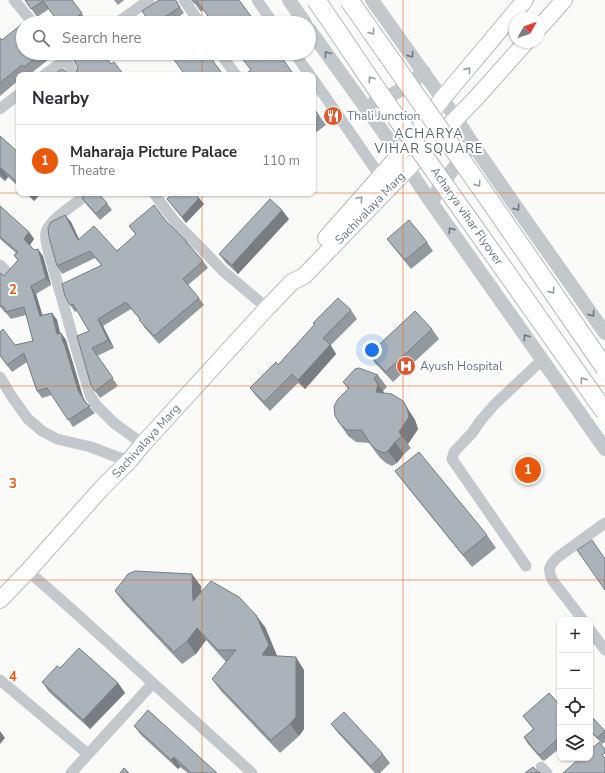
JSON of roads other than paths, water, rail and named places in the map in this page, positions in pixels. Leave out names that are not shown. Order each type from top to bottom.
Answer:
[{"type":"highway","name":"Acharya vihar Flyover","points":[[316,0],[413,142],[460,206],[605,412]]},
{"type":"highway","points":[[349,0],[479,184],[605,368]]},
{"type":"main road","name":"Sachivalaya Marg","points":[[292,282],[296,272],[399,154],[442,99],[525,0]]},
{"type":"main road","points":[[545,21],[564,0]]},
{"type":"main road","name":"Sachivalaya Marg","points":[[0,600],[28,571],[100,489],[130,460],[142,444],[267,308],[292,282],[304,276],[477,97],[521,48]]},
{"type":"street","points":[[14,0],[27,16]]},
{"type":"street","points":[[127,16],[150,0]]},
{"type":"street","points":[[184,0],[195,16]]},
{"type":"street","points":[[257,0],[268,16]]},
{"type":"street","points":[[289,0],[300,16]]},
{"type":"street","points":[[372,0],[424,72],[605,333]]},
{"type":"street","points":[[316,39],[409,168],[432,203],[605,448]]},
{"type":"street","points":[[47,72],[58,60]]},
{"type":"street","points":[[65,60],[74,72]]},
{"type":"street","points":[[225,60],[234,72]]},
{"type":"street","points":[[299,60],[308,72]]},
{"type":"street","points":[[357,95],[368,101],[378,101],[412,83],[424,72]]},
{"type":"street","points":[[316,83],[380,176]]},
{"type":"street","points":[[0,109],[16,96]]},
{"type":"street","points":[[432,203],[438,189],[472,143]]},
{"type":"street","points":[[85,196],[53,220],[45,234],[47,246],[90,395],[96,405],[114,423],[142,444]]},
{"type":"street","points":[[156,196],[176,223],[222,270],[267,308]]},
{"type":"street","points":[[0,265],[9,274]]},
{"type":"street","points":[[526,566],[452,459],[454,452],[472,433],[495,404],[542,360]]},
{"type":"street","points":[[0,377],[28,419],[42,431],[57,439],[91,447],[117,457],[130,460]]},
{"type":"street","points":[[581,617],[553,581],[550,574],[550,568],[552,562],[558,557],[605,523]]},
{"type":"street","points":[[28,571],[154,683],[252,773]]},
{"type":"street","points":[[593,634],[605,650]]},
{"type":"street","points":[[0,680],[88,754]]},
{"type":"street","points":[[71,773],[154,683]]},
{"type":"place","name":"Thali Junction","points":[[333,116]]},
{"type":"place","name":"Ayush Hospital","points":[[406,366]]},
{"type":"place","name":"Maharaja Picture Palace","points":[[528,470]]},
{"type":"district","name":"ACHARYA VIHAR SQUARE","points":[[429,140]]}]
